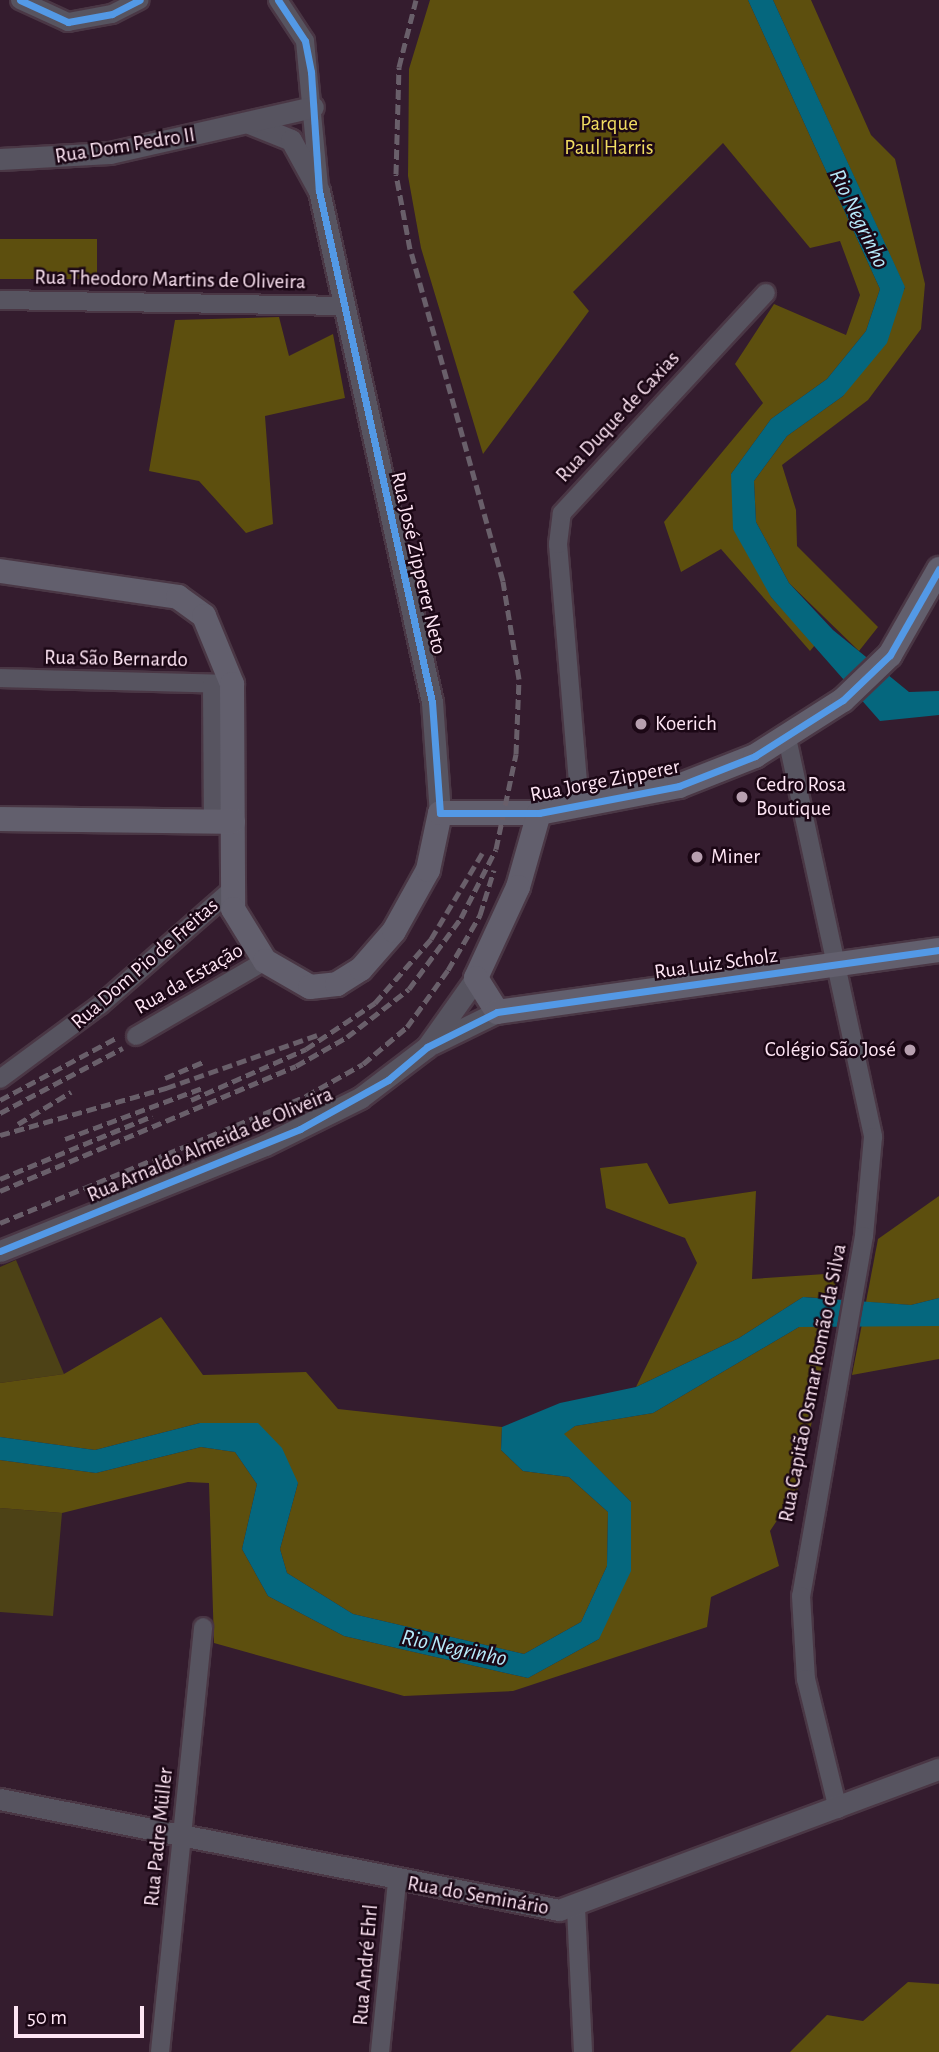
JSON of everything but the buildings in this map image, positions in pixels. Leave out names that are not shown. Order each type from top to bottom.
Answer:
[{"type":"main road","name":"Rua Jorge Zipperer","points":[[440,813],[539,813],[708,778],[787,738],[843,700],[890,655],[939,569]]},
{"type":"main road","name":"Rua Dom Pio de Freitas","points":[[0,571],[178,597],[204,616],[222,684],[223,821],[230,891]]},
{"type":"main road","name":"Rua José Zipperer Neto","points":[[230,891],[238,925],[265,961],[310,987],[337,984],[361,969],[412,902],[428,870],[440,813]]},
{"type":"main road","name":"Rua Arnaldo Almeida de Oliveira","points":[[476,978],[517,887],[539,813]]},
{"type":"main road","points":[[0,819],[223,821]]},
{"type":"main road","name":"Rua Luiz Scholz","points":[[498,1013],[939,950]]},
{"type":"main road","points":[[476,978],[498,1013]]},
{"type":"street","points":[[20,0],[68,22],[111,14],[140,0]]},
{"type":"street","name":"Rua José Zipperer Neto","points":[[278,0],[304,41],[313,107],[319,191],[340,306],[432,702],[440,813]]},
{"type":"street","name":"Rua Dom Pedro II","points":[[0,159],[79,158],[313,107]]},
{"type":"street","points":[[249,123],[291,140],[319,191]]},
{"type":"street","name":"Rua Duque de Caxias","points":[[580,806],[558,544],[562,513],[766,293]]},
{"type":"street","name":"Rua Theodoro Martins de Oliveira","points":[[0,300],[340,306]]},
{"type":"street","name":"Rua São Bernardo","points":[[0,678],[222,684]]},
{"type":"street","name":"Rua Capitão Osmar Romão da Silva","points":[[787,738],[839,964],[873,1137],[857,1273],[807,1542],[801,1622],[806,1679],[838,1809]]},
{"type":"street","name":"Rua Dom Pio de Freitas","points":[[0,1079],[100,1005],[230,891]]},
{"type":"street","name":"Rua da Estação","points":[[136,1036],[265,961]]},
{"type":"street","name":"Rua Arnaldo Almeida de Oliveira","points":[[0,1251],[300,1129],[388,1080],[427,1047],[476,978]]},
{"type":"street","name":"Rua Arnaldo Almeida de Oliveira","points":[[427,1047],[498,1013]]},
{"type":"street","name":"Rua Padre Müller","points":[[160,2052],[203,1627]]},
{"type":"street","name":"Rua do Seminário","points":[[0,1799],[397,1881],[576,1908],[939,1769]]},
{"type":"street","name":"Rua André Ehrl","points":[[380,2052],[397,1881]]},
{"type":"street","points":[[576,1908],[583,2052]]},
{"type":"shaded area","points":[[16,1260],[64,1374],[0,1383],[0,1267]]},
{"type":"shaded area","points":[[0,1508],[62,1513],[53,1616],[0,1612]]},
{"type":"green space","name":"Parque Paul Harris","points":[[430,0],[748,0],[880,289],[866,331],[827,379],[771,419],[731,474],[771,597],[815,645],[810,651],[721,549],[681,572],[664,522],[763,403],[735,364],[774,304],[846,335],[860,295],[840,241],[810,248],[723,143],[573,292],[589,311],[483,454],[421,248],[408,176],[409,69]]},
{"type":"green space","points":[[773,0],[811,0],[871,135],[895,159],[925,284],[921,329],[868,400],[782,465],[796,510],[797,546],[878,627],[859,651],[789,583],[756,522],[754,481],[787,436],[843,396],[905,288]]},
{"type":"green space","points":[[0,239],[97,239],[97,279],[0,279]]},
{"type":"green space","points":[[279,317],[289,356],[333,334],[345,398],[265,416],[273,524],[246,533],[199,481],[149,471],[175,320]]},
{"type":"green space","points":[[647,1163],[669,1204],[756,1191],[752,1279],[840,1273],[834,1299],[803,1297],[739,1338],[636,1387],[697,1263],[685,1238],[606,1208],[600,1168]]},
{"type":"green space","points":[[939,1196],[939,1298],[911,1305],[866,1302],[878,1239]]},
{"type":"green space","points":[[161,1317],[203,1375],[306,1372],[338,1409],[502,1427],[501,1450],[523,1471],[569,1477],[608,1512],[607,1566],[581,1622],[524,1654],[353,1614],[287,1573],[280,1549],[298,1483],[200,1423],[95,1450],[0,1437],[0,1383],[64,1374]]},
{"type":"green space","points":[[830,1322],[800,1486],[770,1531],[779,1566],[711,1597],[707,1627],[513,1691],[404,1696],[214,1643],[209,1483],[188,1482],[62,1513],[0,1508],[0,1460],[96,1473],[201,1447],[235,1452],[257,1484],[242,1549],[268,1596],[344,1636],[528,1678],[599,1639],[631,1502],[563,1434],[575,1426],[653,1413],[799,1327]]},
{"type":"green space","points":[[862,1324],[939,1326],[939,1359],[852,1375]]},
{"type":"green space","points":[[908,1982],[939,1984],[939,2052],[790,2052],[827,2015],[863,2021]]},
{"type":"water","name":"Rio Negrinho","points":[[748,0],[773,0],[905,287],[887,343],[843,396],[787,436],[754,481],[756,522],[789,583],[833,630],[909,692],[939,691],[939,715],[880,721],[771,597],[733,529],[731,474],[771,419],[827,379],[866,331],[880,289]]},
{"type":"water","name":"Rio Negrinho","points":[[803,1297],[911,1305],[939,1298],[939,1326],[799,1327],[653,1413],[575,1426],[564,1434],[631,1502],[631,1571],[599,1639],[528,1678],[344,1636],[268,1596],[242,1549],[257,1484],[235,1452],[201,1447],[96,1473],[0,1460],[0,1437],[95,1450],[200,1423],[258,1423],[282,1448],[298,1483],[280,1549],[287,1573],[353,1614],[524,1654],[581,1622],[607,1566],[608,1512],[569,1477],[523,1471],[501,1450],[502,1427],[560,1403],[636,1387],[739,1338]]},
{"type":"railway","points":[[0,1191],[296,1066],[347,1037],[409,989],[461,918],[496,849],[516,754],[519,679],[503,581],[410,249],[396,174],[399,67],[416,0]]},
{"type":"railway","points":[[191,1100],[306,1049],[375,1003],[431,939],[484,850]]},
{"type":"railway","points":[[0,1223],[306,1096],[363,1064],[407,1027],[448,970],[480,915],[494,870]]},
{"type":"railway","points":[[0,1135],[166,1088],[320,1034]]},
{"type":"railway","points":[[0,1100],[118,1037]]},
{"type":"railway","points":[[0,1113],[123,1048]]},
{"type":"railway","points":[[165,1078],[203,1062]]},
{"type":"railway","points":[[65,1139],[202,1088]]},
{"type":"railway","points":[[18,1124],[71,1092]]},
{"type":"railway","points":[[0,1179],[152,1116]]},
{"type":"cycle path","points":[[20,0],[68,22],[112,14],[140,0]]},
{"type":"cycle path","points":[[278,0],[305,41],[311,72],[319,191],[432,702],[440,813],[539,813],[679,786],[755,756],[843,700],[890,655],[939,569]]},
{"type":"cycle path","points":[[0,1251],[300,1129],[388,1080],[427,1047],[497,1012],[939,950]]},
{"type":"place","name":"Koerich","points":[[641,724]]},
{"type":"place","name":"Cedro Rosa Boutique","points":[[742,797]]},
{"type":"place","name":"Miner","points":[[697,857]]},
{"type":"place","name":"Colégio São José","points":[[910,1050]]}]
